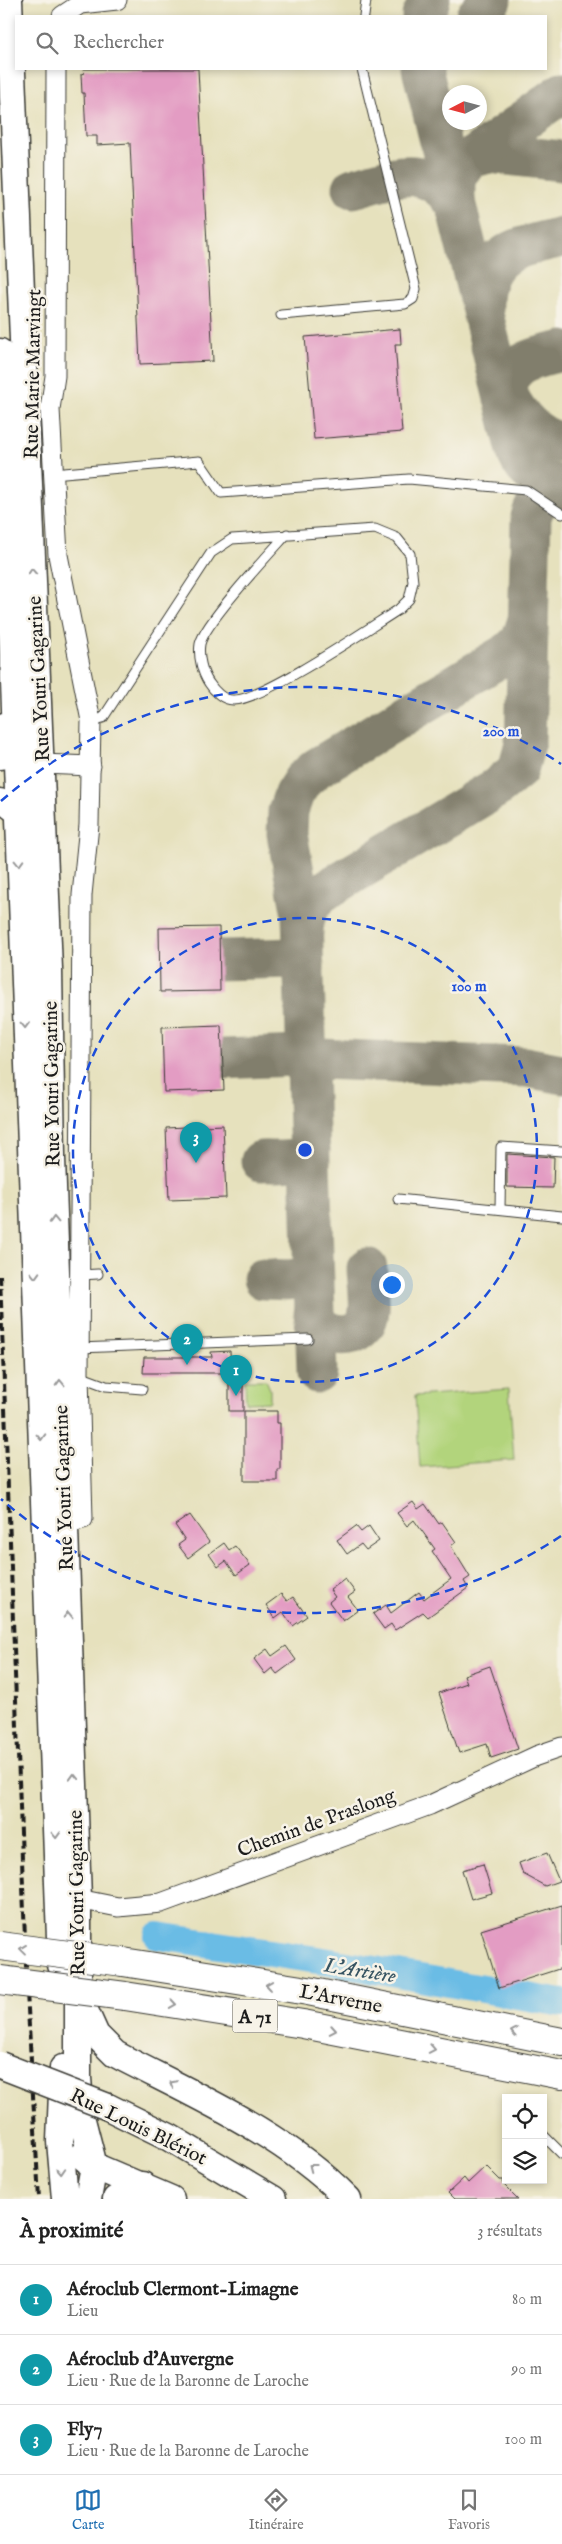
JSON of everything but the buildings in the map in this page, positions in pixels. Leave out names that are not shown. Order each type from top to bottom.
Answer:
[{"type":"highway","name":"L'Arverne","points":[[0,1946],[123,1962],[308,1991],[562,2042]]},
{"type":"highway","name":"L'Arverne","points":[[0,1980],[125,1996],[303,2024],[562,2075]]},
{"type":"main road","name":"Rue Youri Gagarine","points":[[9,0],[44,806],[52,1158],[74,1522],[78,1994],[81,2116],[94,2166]]},
{"type":"main road","points":[[22,0],[22,15]]},
{"type":"main road","points":[[22,298],[29,231],[24,70]]},
{"type":"main road","name":"Rue Youri Gagarine","points":[[0,352],[13,655],[7,792],[64,2052]]},
{"type":"main road","points":[[78,1994],[96,2035],[116,2054],[275,2138],[331,2181],[348,2199]]},
{"type":"main road","points":[[64,2052],[74,2139],[85,2160],[94,2166],[171,2199]]},
{"type":"main road","points":[[64,2052],[60,2141],[65,2199]]},
{"type":"main road","name":"Rue Louis Blériot","points":[[0,2065],[108,2107],[169,2136],[273,2199]]},
{"type":"main road","points":[[88,2199],[94,2166]]},
{"type":"main road","points":[[116,2199],[142,2185]]},
{"type":"street","points":[[64,15],[80,4],[117,0]]},
{"type":"street","name":"Rue Marie Marvingt","points":[[56,70],[55,376],[50,409],[53,474],[58,554],[91,720],[91,766],[82,895],[89,1275],[79,1348],[74,1522]]},
{"type":"street","points":[[13,655],[26,689],[28,749],[42,764]]},
{"type":"street","points":[[0,758],[5,751],[3,689],[13,655]]},
{"type":"street","points":[[7,792],[42,764],[91,766]]},
{"type":"street","points":[[7,792],[44,806]]},
{"type":"street","name":"Chemin de Praslong","points":[[78,1900],[118,1907],[161,1903],[430,1805],[536,1756],[562,1747]]},
{"type":"lane","points":[[364,15],[366,0]]},
{"type":"lane","points":[[281,315],[404,304],[413,299],[416,289],[362,70]]},
{"type":"lane","points":[[53,474],[199,461],[221,493],[409,478],[526,490],[562,514]]},
{"type":"lane","points":[[91,720],[103,718],[211,553],[232,539],[286,534],[375,529],[398,538],[410,554],[413,582],[409,599],[398,610],[262,693],[232,700],[216,692],[206,679],[200,661],[200,643],[210,624],[286,534]]},
{"type":"lane","points":[[500,1209],[501,1148],[562,1151]]},
{"type":"lane","points":[[398,1199],[562,1216]]},
{"type":"lane","points":[[79,1348],[308,1339]]},
{"type":"lane","points":[[79,1376],[106,1386],[142,1389]]},
{"type":"lane","points":[[547,2139],[562,2154]]},
{"type":"green space","points":[[245,1380],[266,1380],[270,1389],[270,1402],[246,1403]]},
{"type":"green space","points":[[509,1389],[514,1460],[420,1467],[415,1396]]},
{"type":"waterway","name":"L'Artière","points":[[158,1936],[324,1961],[562,2003]]},
{"type":"taxiway","points":[[422,15],[430,0]]},
{"type":"taxiway","points":[[477,15],[491,0]]},
{"type":"taxiway","points":[[422,70],[518,455],[521,462],[530,472],[548,482],[562,486]]},
{"type":"taxiway","points":[[455,203],[455,179],[464,164],[562,93]]},
{"type":"taxiway","points":[[471,158],[489,153],[562,161]]},
{"type":"taxiway","points":[[353,188],[396,177],[420,177],[432,182],[443,190],[455,203]]},
{"type":"taxiway","points":[[483,311],[484,291],[488,276],[504,256],[530,245],[562,237]]},
{"type":"taxiway","points":[[504,397],[506,385],[516,369],[531,360],[562,351]]},
{"type":"taxiway","points":[[506,393],[516,410],[536,431],[562,443]]},
{"type":"taxiway","points":[[303,932],[308,910],[321,893],[496,788],[518,770],[525,744],[531,517],[539,501],[562,486]]},
{"type":"taxiway","points":[[317,1373],[302,915],[287,834],[288,811],[294,794],[303,780],[317,768],[509,652],[521,641],[528,620]]},
{"type":"taxiway","points":[[219,960],[294,958],[300,961],[304,967]]},
{"type":"taxiway","points":[[306,1043],[311,1054],[320,1059],[526,1067],[562,1074]]},
{"type":"taxiway","points":[[223,1059],[297,1056],[303,1053],[306,1043]]},
{"type":"taxiway","points":[[261,1161],[295,1160],[306,1154],[310,1149]]},
{"type":"taxiway","points":[[263,1279],[298,1279],[310,1273],[313,1268]]},
{"type":"taxiway","points":[[314,1314],[321,1326],[333,1333],[352,1334],[362,1327],[366,1322],[369,1310],[367,1268]]},
{"type":"railway","points":[[0,1276],[27,1992],[39,2199]]},
{"type":"place","name":"Fly7","points":[[196,1163]]},
{"type":"place","name":"Aéroclub d'Auvergne","points":[[187,1365]]},
{"type":"place","name":"Aéroclub Clermont-Limagne","points":[[236,1396]]}]
